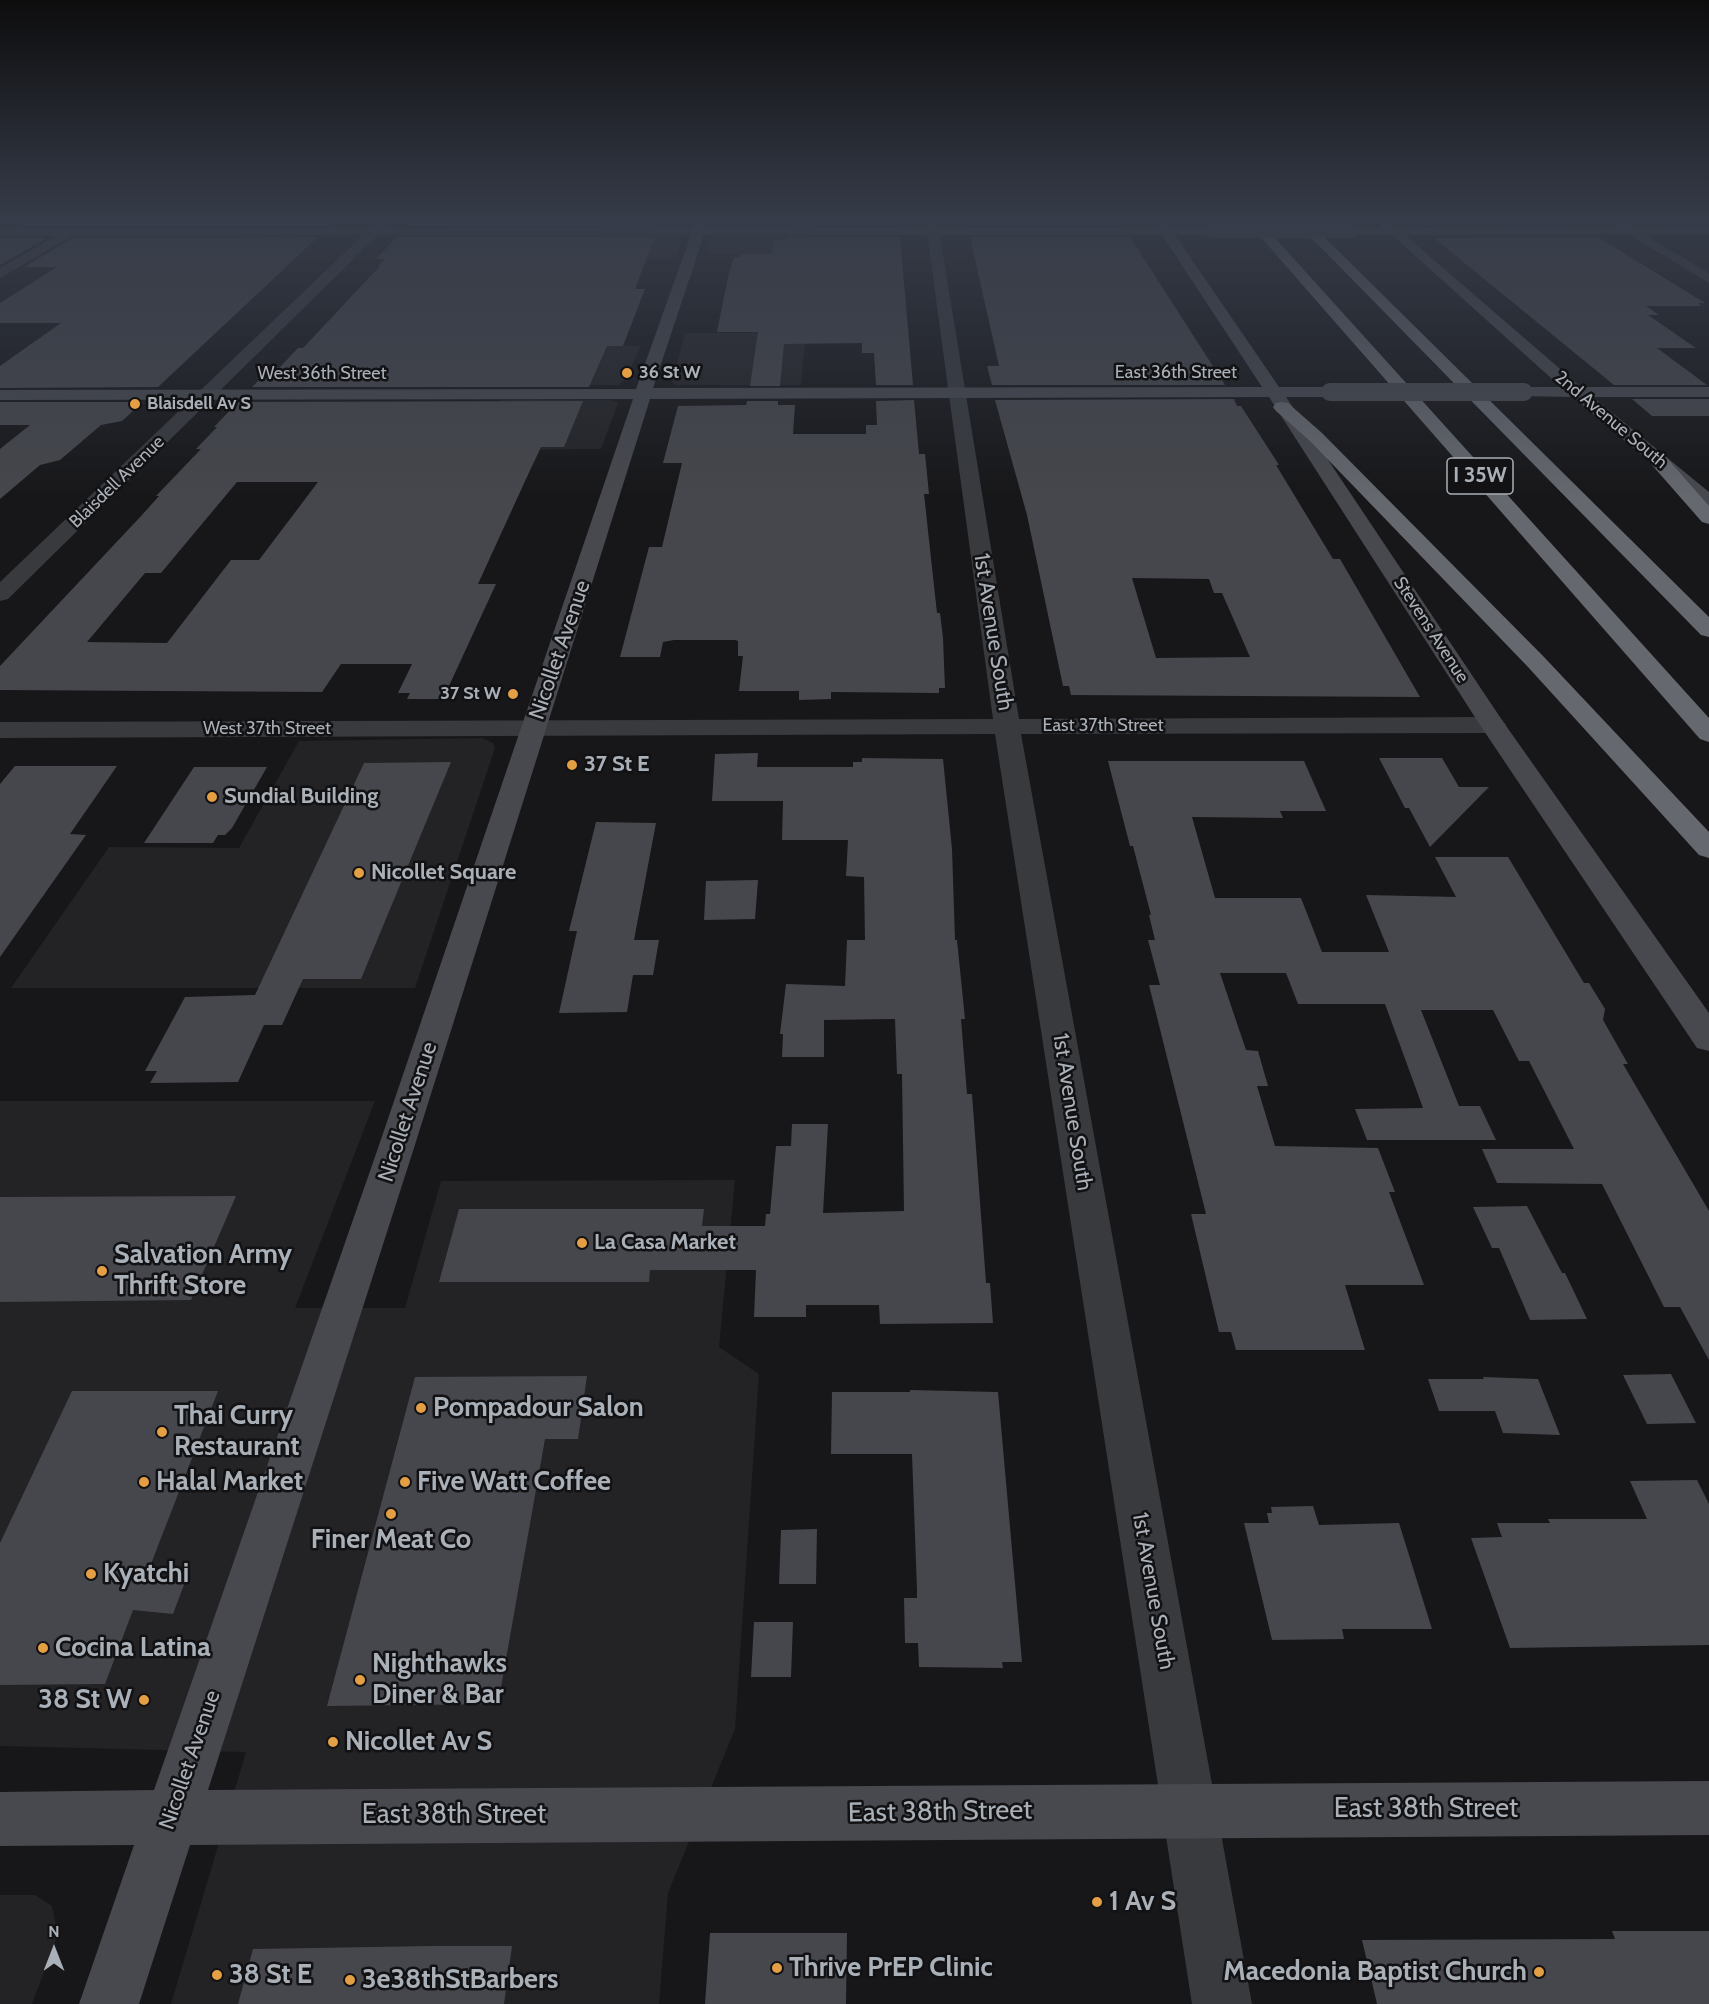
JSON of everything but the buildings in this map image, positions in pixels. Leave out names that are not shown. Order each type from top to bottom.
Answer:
[{"type":"highway","name":"I 35W","points":[[1333,312],[1709,734]]},
{"type":"highway","name":"I 35W","points":[[1391,312],[1709,630]]},
{"type":"highway","points":[[1277,399],[1316,436],[1536,662],[1709,849]]},
{"type":"highway","points":[[1659,461],[1709,518]]},
{"type":"street","name":"Blaisdell Avenue","points":[[0,594],[292,312]]},
{"type":"street","name":"Nicollet Avenue","points":[[109,2004],[384,1185],[671,312]]},
{"type":"street","name":"1st Avenue South","points":[[944,312],[1007,726],[1222,2004]]},
{"type":"street","name":"Stevens Avenue","points":[[1219,312],[1321,462],[1493,725],[1709,1039]]},
{"type":"street","name":"2nd Avenue South","points":[[1485,312],[1576,392],[1709,502]]},
{"type":"street","name":"East 36th Street","points":[[643,393],[956,393],[1277,399],[1329,392],[1709,392]]},
{"type":"street","name":"West 36th Street","points":[[0,394],[643,393]]},
{"type":"street","name":"East 37th Street","points":[[533,728],[1493,725]]},
{"type":"street","name":"West 37th Street","points":[[0,730],[533,728]]},
{"type":"street","name":"East 38th Street","points":[[0,1820],[1191,1810],[1709,1809]]},
{"type":"shaded area","points":[[685,333],[806,333],[801,385],[676,385],[672,382]]},
{"type":"shaded area","points":[[521,346],[641,346],[625,380],[618,385],[497,386]]},
{"type":"shaded area","points":[[502,400],[610,400],[618,403],[601,449],[476,450]]},
{"type":"shaded area","points":[[482,738],[493,743],[495,748],[415,988],[11,988],[109,847],[239,848],[299,741]]},
{"type":"shaded area","points":[[0,1101],[375,1101],[295,1308],[405,1308],[441,1181],[735,1180],[719,1347],[759,1374],[735,1729],[668,1893],[659,2004],[171,2004],[246,1752],[0,1746]]},
{"type":"shaded area","points":[[0,1895],[35,1895],[52,1906],[58,1934],[32,2004],[0,2004]]},
{"type":"place","name":"36 St W","points":[[627,373]]},
{"type":"place","name":"Blaisdell Av S","points":[[135,404]]},
{"type":"place","name":"37 St W","points":[[513,694]]},
{"type":"place","name":"37 St E","points":[[572,765]]},
{"type":"place","name":"Sundial Building","points":[[212,797]]},
{"type":"place","name":"Nicollet Square","points":[[359,873]]},
{"type":"place","name":"La Casa Market","points":[[582,1243]]},
{"type":"place","name":"Salvation Army Thrift Store","points":[[102,1271]]},
{"type":"place","name":"Pompadour Salon","points":[[421,1408]]},
{"type":"place","name":"Thai Curry Restaurant","points":[[162,1432]]},
{"type":"place","name":"Halal Market","points":[[144,1482]]},
{"type":"place","name":"Five Watt Coffee","points":[[405,1482]]},
{"type":"place","name":"Finer Meat Co","points":[[391,1514]]},
{"type":"place","name":"Kyatchi","points":[[91,1574]]},
{"type":"place","name":"Cocina Latina","points":[[43,1648]]},
{"type":"place","name":"Nighthawks Diner & Bar","points":[[360,1680]]},
{"type":"place","name":"38 St W","points":[[144,1700]]},
{"type":"place","name":"Nicollet Av S","points":[[333,1742]]},
{"type":"place","name":"1 Av S","points":[[1097,1902]]},
{"type":"place","name":"Thrive PrEP Clinic","points":[[777,1968]]},
{"type":"place","name":"Macedonia Baptist Church","points":[[1539,1972]]},
{"type":"place","name":"38 St E","points":[[217,1975]]},
{"type":"place","name":"3e38thStBarbers","points":[[350,1980]]}]
